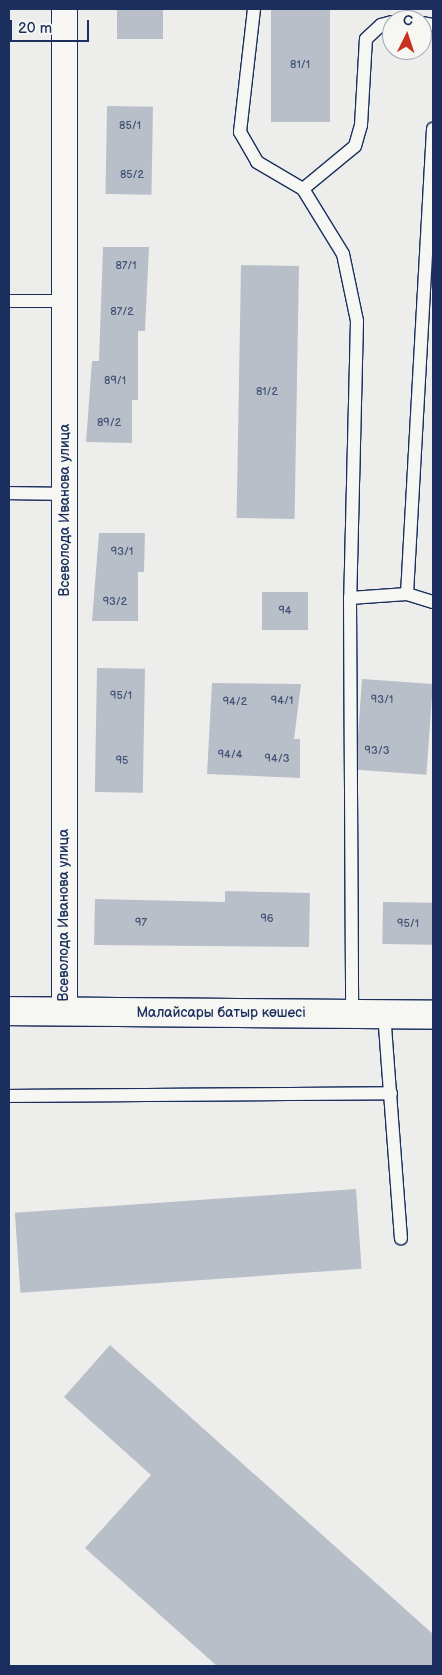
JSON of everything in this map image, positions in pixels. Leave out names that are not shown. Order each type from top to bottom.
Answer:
[{"type":"main road","name":"Малайсары батыр көшесі","points":[[9,1011],[433,1015]]},
{"type":"street","name":"Всеволода Иванова улица","points":[[64,9],[64,1011]]},
{"type":"lane","points":[[254,9],[240,132],[257,162],[303,189],[343,254],[357,321],[350,598],[352,1014]]},
{"type":"lane","points":[[303,189],[356,146],[361,125],[366,39],[382,29]]},
{"type":"lane","points":[[407,594],[433,129]]},
{"type":"lane","points":[[9,301],[65,301]]},
{"type":"lane","points":[[9,493],[65,494]]},
{"type":"lane","points":[[350,598],[407,594],[433,602]]},
{"type":"lane","points":[[384,1014],[401,1238]]},
{"type":"lane","points":[[9,1096],[391,1093]]},
{"type":"building","points":[[117,9],[163,9],[163,39],[117,39]]},
{"type":"building","points":[[271,9],[330,9],[330,122],[271,122]]},
{"type":"building","points":[[107,106],[153,107],[151,195],[105,194]]},
{"type":"building","points":[[103,247],[149,247],[145,331],[138,331],[138,400],[132,400],[132,443],[86,442],[92,361],[99,361]]},
{"type":"building","points":[[241,265],[299,266],[295,519],[237,518]]},
{"type":"building","points":[[99,533],[145,533],[144,572],[138,572],[138,621],[92,621]]},
{"type":"building","points":[[262,592],[308,592],[308,630],[262,630]]},
{"type":"building","points":[[97,668],[145,669],[143,793],[95,792]]},
{"type":"building","points":[[362,679],[433,684],[426,775],[356,770]]},
{"type":"building","points":[[212,683],[301,684],[294,739],[300,739],[300,778],[207,774]]},
{"type":"building","points":[[225,891],[310,893],[309,947],[94,945],[95,899],[225,902]]},
{"type":"building","points":[[383,902],[433,903],[432,945],[382,944]]},
{"type":"building","points":[[356,1189],[362,1269],[20,1293],[15,1213]]},
{"type":"building","points":[[110,1345],[433,1634],[433,1666],[217,1666],[85,1548],[151,1475],[64,1397]]}]
